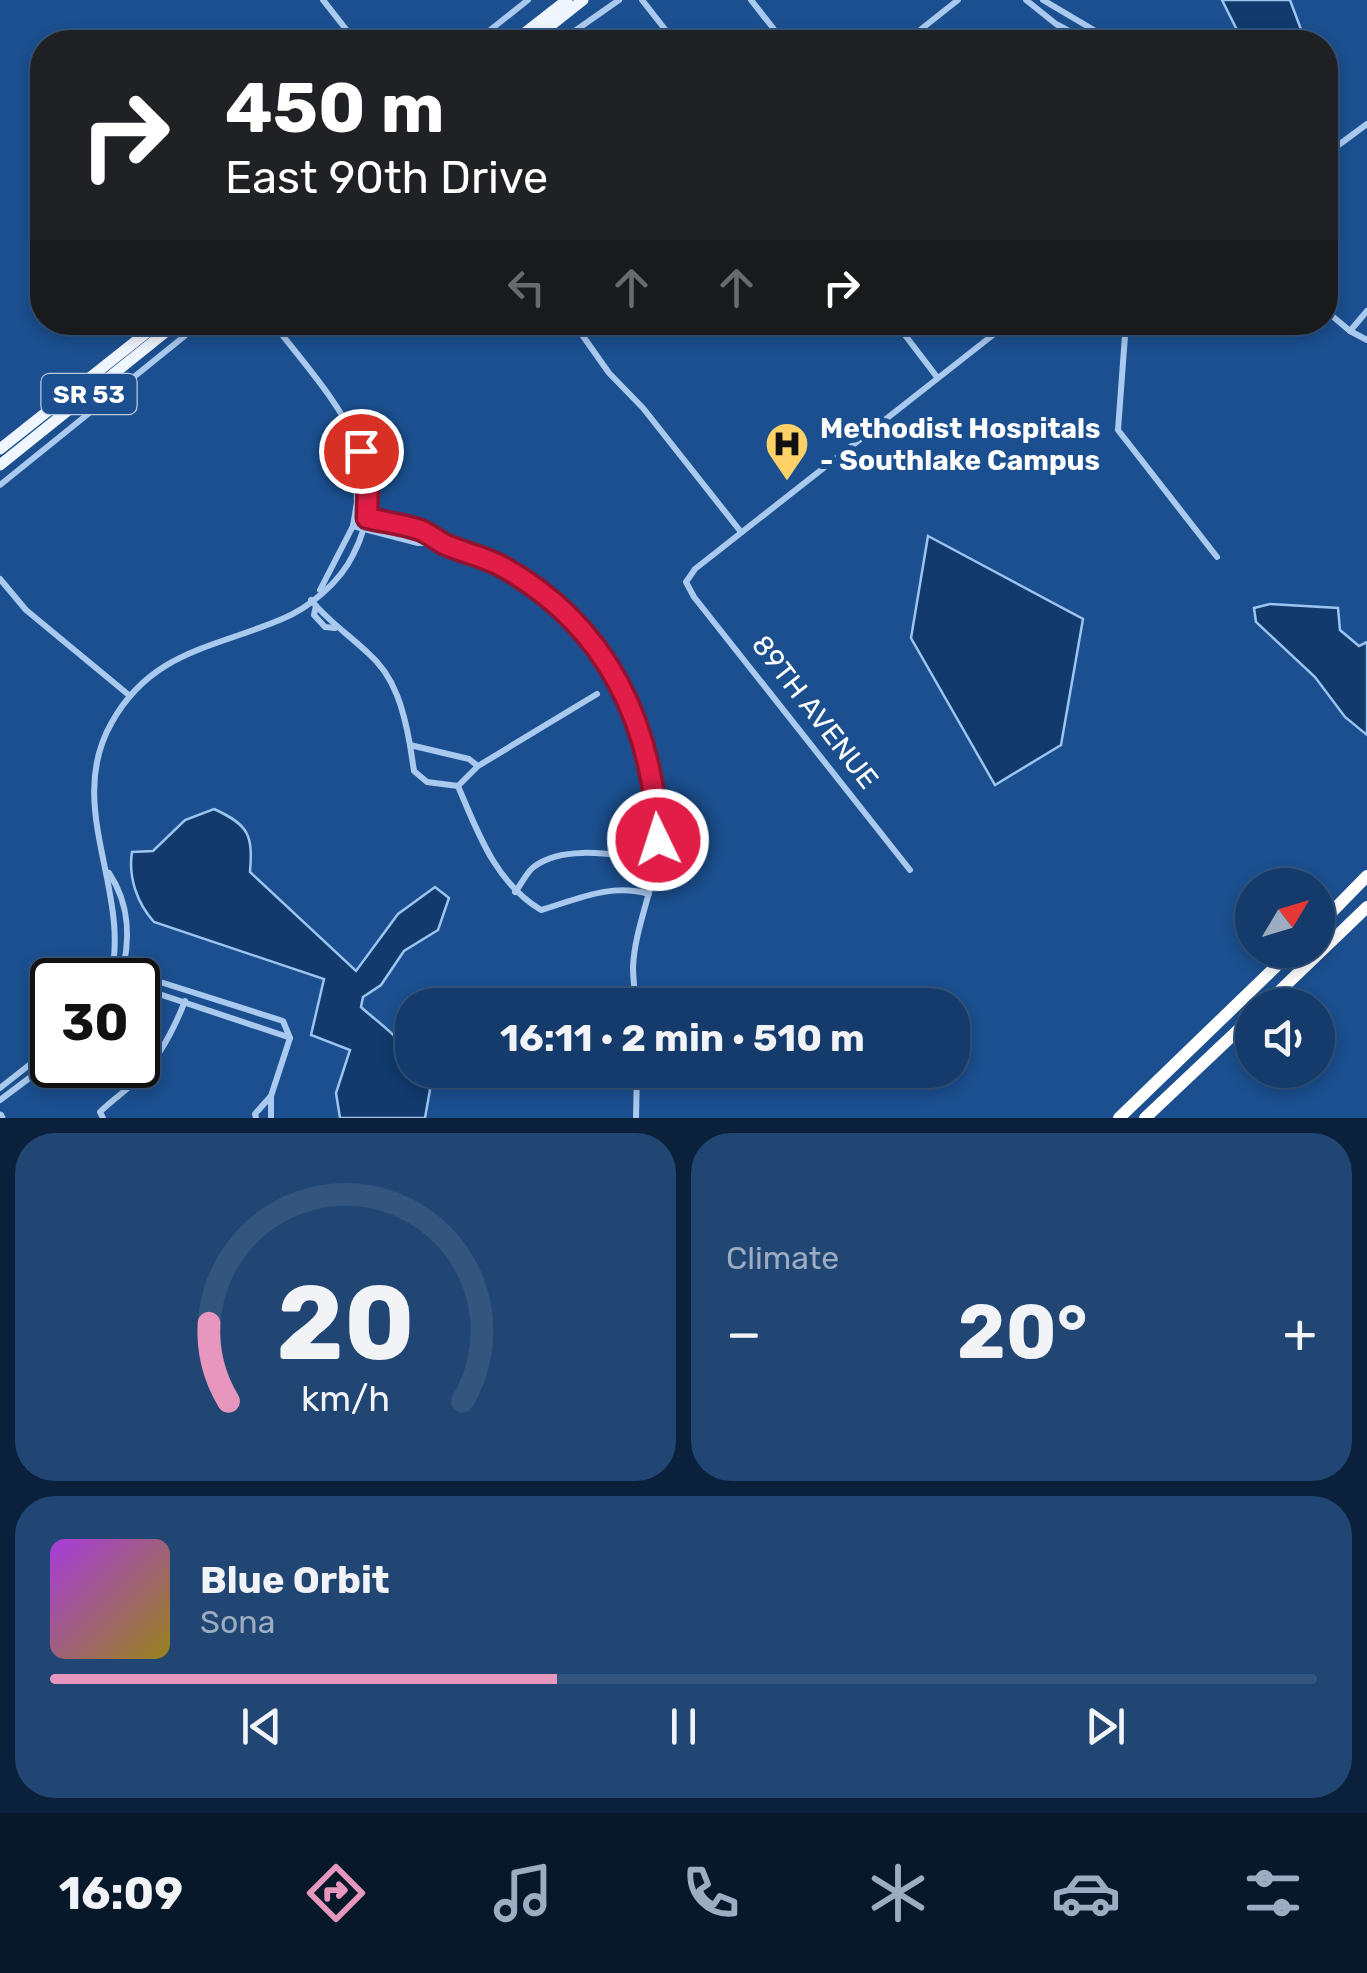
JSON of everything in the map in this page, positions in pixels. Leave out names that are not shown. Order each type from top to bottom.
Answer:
[{"type":"highway","points":[[1335,909],[1367,876]]},
{"type":"highway","points":[[1283,988],[1367,907]]},
{"type":"highway","points":[[1120,1118],[1274,968]]},
{"type":"highway","points":[[1144,1118],[1235,1033]]},
{"type":"main road","points":[[529,30],[567,0]]},
{"type":"main road","points":[[545,30],[583,0]]},
{"type":"main road","name":"SR 53","points":[[0,449],[144,335]]},
{"type":"main road","name":"SR 53","points":[[0,465],[162,335]]},
{"type":"street","points":[[322,0],[346,30]]},
{"type":"street","points":[[490,30],[528,0]]},
{"type":"street","points":[[576,30],[619,0]]},
{"type":"street","points":[[642,0],[666,30]]},
{"type":"street","points":[[751,0],[775,30]]},
{"type":"street","points":[[920,30],[958,0]]},
{"type":"street","points":[[1026,0],[1067,30]]},
{"type":"street","points":[[1042,0],[1093,30]]},
{"type":"street","points":[[1338,145],[1367,124]]},
{"type":"street","points":[[1350,331],[1367,310]]},
{"type":"street","points":[[1338,321],[1367,340]]},
{"type":"street","points":[[0,485],[186,335]]},
{"type":"street","points":[[282,335],[339,410],[367,468],[365,529],[340,577],[332,587],[319,593]]},
{"type":"street","points":[[582,335],[741,532],[993,335]]},
{"type":"street","points":[[905,335],[938,377]]},
{"type":"street","points":[[1125,335],[1118,430],[1217,558]]},
{"type":"street","points":[[114,958],[117,934],[108,872],[96,834],[94,778],[103,739],[130,696],[159,668],[182,655],[282,619],[313,603],[356,515],[355,440]]},
{"type":"street","points":[[356,515],[421,530],[443,544],[501,566],[553,602],[581,628],[618,682],[637,722],[651,768],[658,840],[633,966],[635,988]]},
{"type":"street","points":[[353,526],[418,543],[443,544]]},
{"type":"street","name":"89TH AVENUE","points":[[741,532],[694,569],[686,582],[910,870]]},
{"type":"street","points":[[0,579],[26,610],[130,696]]},
{"type":"street","points":[[313,603],[322,608],[336,628],[371,654],[387,674],[400,701],[414,770],[428,782],[458,786]]},
{"type":"street","points":[[458,786],[478,766],[596,694]]},
{"type":"street","points":[[410,744],[470,760],[478,766]]},
{"type":"street","points":[[458,786],[498,870],[515,892],[541,910],[610,889],[628,888],[650,894]]},
{"type":"street","points":[[515,892],[534,866],[561,856],[598,852],[634,856]]},
{"type":"street","points":[[108,872],[120,890],[126,913],[126,958]]},
{"type":"street","points":[[160,986],[283,1021],[290,1038],[271,1096],[271,1118]]},
{"type":"street","points":[[102,1115],[152,1062],[178,1019],[188,991]]},
{"type":"street","points":[[160,994],[290,1038]]},
{"type":"street","points":[[0,1088],[30,1064]]},
{"type":"street","points":[[0,1100],[30,1078]]},
{"type":"street","points":[[636,1118],[637,1088]]},
{"type":"street","points":[[256,1118],[255,1114],[271,1096]]},
{"type":"water","points":[[1222,0],[1290,0],[1301,30],[1237,30]]},
{"type":"water","points":[[928,536],[1083,619],[1061,745],[995,785],[911,638]]},
{"type":"water","points":[[1270,604],[1338,608],[1340,630],[1359,646],[1367,642],[1367,735],[1345,717],[1315,677],[1256,622],[1254,608]]},
{"type":"water","points":[[214,809],[242,826],[251,849],[250,872],[356,971],[398,914],[435,887],[449,898],[438,930],[404,951],[381,985],[363,997],[361,1007],[395,1037],[395,1088],[430,1088],[425,1118],[340,1118],[336,1093],[350,1050],[311,1035],[324,979],[154,922],[148,915],[133,880],[132,852],[153,851],[185,820]]},
{"type":"place","name":"Methodist Hospitals - Southlake Campus","points":[[787,482]]},
{"type":"route","points":[[361,451],[367,468],[367,518],[421,530],[443,544],[504,568],[553,602],[581,628],[604,658],[637,722],[651,768],[658,840]]}]
